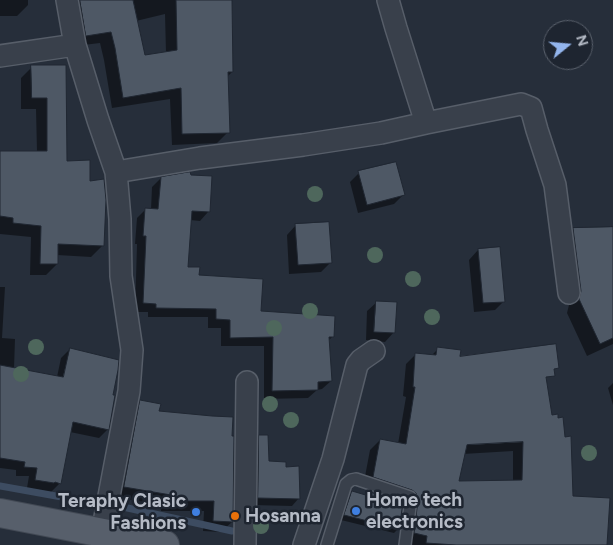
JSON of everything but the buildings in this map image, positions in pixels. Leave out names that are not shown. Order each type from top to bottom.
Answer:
[{"type":"main road","points":[[0,513],[165,545]]},
{"type":"street","points":[[67,0],[76,45],[98,120],[116,172],[120,219],[121,276],[132,350],[129,391],[102,532]]},
{"type":"street","points":[[388,0],[426,123]]},
{"type":"street","points":[[0,56],[76,45]]},
{"type":"street","points":[[116,172],[200,158],[381,133],[521,104],[531,108],[555,185],[569,293]]},
{"type":"street","points":[[304,545],[333,459],[357,365],[374,351]]},
{"type":"street","points":[[245,545],[247,382]]},
{"type":"lane","points":[[326,545],[346,484],[356,479],[410,496],[405,545]]},
{"type":"waterway","points":[[0,486],[95,503]]},
{"type":"waterway","points":[[123,507],[232,531]]},
{"type":"place","name":"Home tech electronics","points":[[356,511]]},
{"type":"place","name":"Teraphy Clasic Fashions","points":[[196,512]]},
{"type":"place","name":"Hosanna","points":[[235,516]]}]
